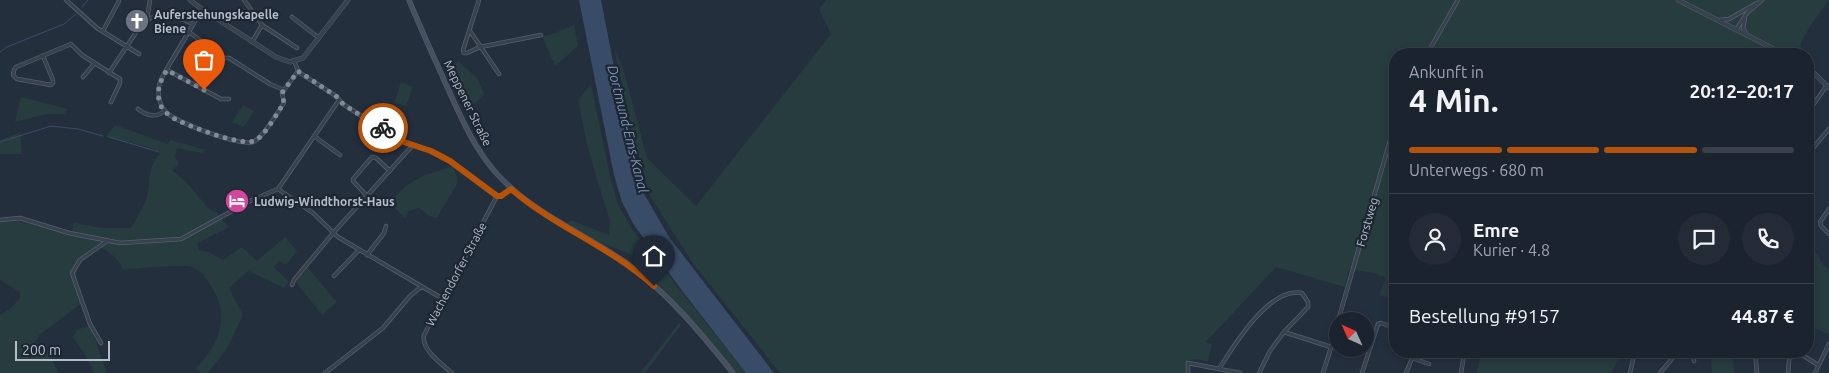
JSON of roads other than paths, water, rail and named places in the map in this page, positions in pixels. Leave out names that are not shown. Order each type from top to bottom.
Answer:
[{"type":"main road","name":"Meppener Straße","points":[[409,0],[458,111],[471,137],[487,162],[511,189],[543,213],[624,262],[646,278],[689,320],[733,373]]},
{"type":"street","points":[[66,0],[103,31],[139,54]]},
{"type":"street","points":[[147,19],[150,0]]},
{"type":"street","points":[[190,0],[282,60],[294,60],[304,57],[348,0]]},
{"type":"street","points":[[244,0],[262,25],[296,48]]},
{"type":"street","points":[[479,0],[463,50],[464,53],[480,47],[541,34]]},
{"type":"street","points":[[1430,48],[1458,0]]},
{"type":"street","points":[[1678,0],[1772,48]]},
{"type":"street","points":[[1716,20],[1729,19],[1762,0]]},
{"type":"street","points":[[103,31],[119,2]]},
{"type":"street","points":[[1736,30],[1757,3]]},
{"type":"street","points":[[202,9],[159,83],[161,106],[176,120],[233,141],[255,141],[284,103],[282,96],[284,90],[298,71]]},
{"type":"street","points":[[1747,14],[1743,28],[1752,38]]},
{"type":"street","points":[[109,73],[143,22],[147,19],[154,16],[177,17],[193,24]]},
{"type":"street","points":[[292,17],[319,38]]},
{"type":"street","points":[[252,42],[262,25]]},
{"type":"street","points":[[469,31],[500,74]]},
{"type":"street","points":[[189,32],[224,58],[228,58],[270,84],[284,90]]},
{"type":"street","points":[[43,56],[53,80],[51,85],[17,79],[13,75],[16,67],[71,44],[94,64],[120,79],[111,102]]},
{"type":"street","points":[[294,60],[298,71],[369,121],[412,146],[431,151],[450,161],[497,196],[501,196],[511,189]]},
{"type":"street","points":[[83,77],[94,64]]},
{"type":"street","points":[[167,70],[221,99],[229,99]]},
{"type":"street","points":[[1814,73],[1828,86],[1814,104]]},
{"type":"street","points":[[0,220],[20,218],[69,233],[120,243],[181,238],[252,200],[278,189],[339,100]]},
{"type":"street","points":[[138,109],[144,114],[151,116],[156,116],[165,111]]},
{"type":"street","points":[[1814,147],[1829,129]]},
{"type":"street","points":[[314,136],[340,154]]},
{"type":"street","name":"Forstweg","points":[[1341,312],[1389,144]]},
{"type":"street","points":[[292,286],[294,280],[334,232],[412,146]]},
{"type":"street","points":[[367,196],[353,179],[372,157],[376,158],[390,171]]},
{"type":"street","points":[[278,189],[313,213],[334,232],[359,250],[443,299]]},
{"type":"street","name":"Wachendorfer Straße","points":[[452,373],[426,347],[423,340],[424,335],[497,196]]},
{"type":"street","points":[[1829,209],[1820,222],[1820,226],[1829,234]]},
{"type":"street","points":[[367,255],[384,233],[386,226]]},
{"type":"street","points":[[101,343],[90,324],[72,273],[80,260],[108,241]]},
{"type":"street","points":[[334,276],[359,250]]},
{"type":"street","points":[[325,373],[383,328],[410,296],[421,287]]},
{"type":"street","points":[[1219,369],[1250,324],[1270,304],[1287,292],[1296,291],[1302,293],[1308,302],[1308,307],[1284,332],[1270,351],[1259,373]]},
{"type":"street","points":[[1362,373],[1378,324],[1389,326]]},
{"type":"street","points":[[1284,332],[1329,346]]},
{"type":"street","points":[[1815,373],[1829,344]]},
{"type":"street","name":"Forstweg","points":[[1323,373],[1329,354]]},
{"type":"street","points":[[1406,373],[1412,358],[1429,364]]},
{"type":"street","points":[[1461,373],[1464,358]]},
{"type":"street","points":[[1630,373],[1634,358]]},
{"type":"street","points":[[1660,373],[1673,358]]},
{"type":"street","points":[[1756,358],[1757,373]]},
{"type":"street","points":[[1788,373],[1789,358]]},
{"type":"street","points":[[1807,358],[1818,365]]},
{"type":"street","points":[[1188,373],[1188,363],[1240,373]]},
{"type":"water","points":[[579,0],[601,0],[626,129],[643,192],[669,237],[774,373],[746,373],[634,225],[622,202],[614,175]]},
{"type":"waterway","points":[[82,7],[88,0]]},
{"type":"waterway","points":[[0,52],[7,47],[64,24],[76,14]]},
{"type":"waterway","points":[[0,142],[51,126],[78,129],[103,136]]},
{"type":"waterway","points":[[109,137],[159,152]]},
{"type":"place","name":"Auferstehungskapelle Biene","points":[[137,21]]},
{"type":"place","name":"Ludwig-Windthorst-Haus","points":[[237,201]]},
{"type":"water label","name":"Dortmund-Ems-Kanal","points":[[628,129]]}]
